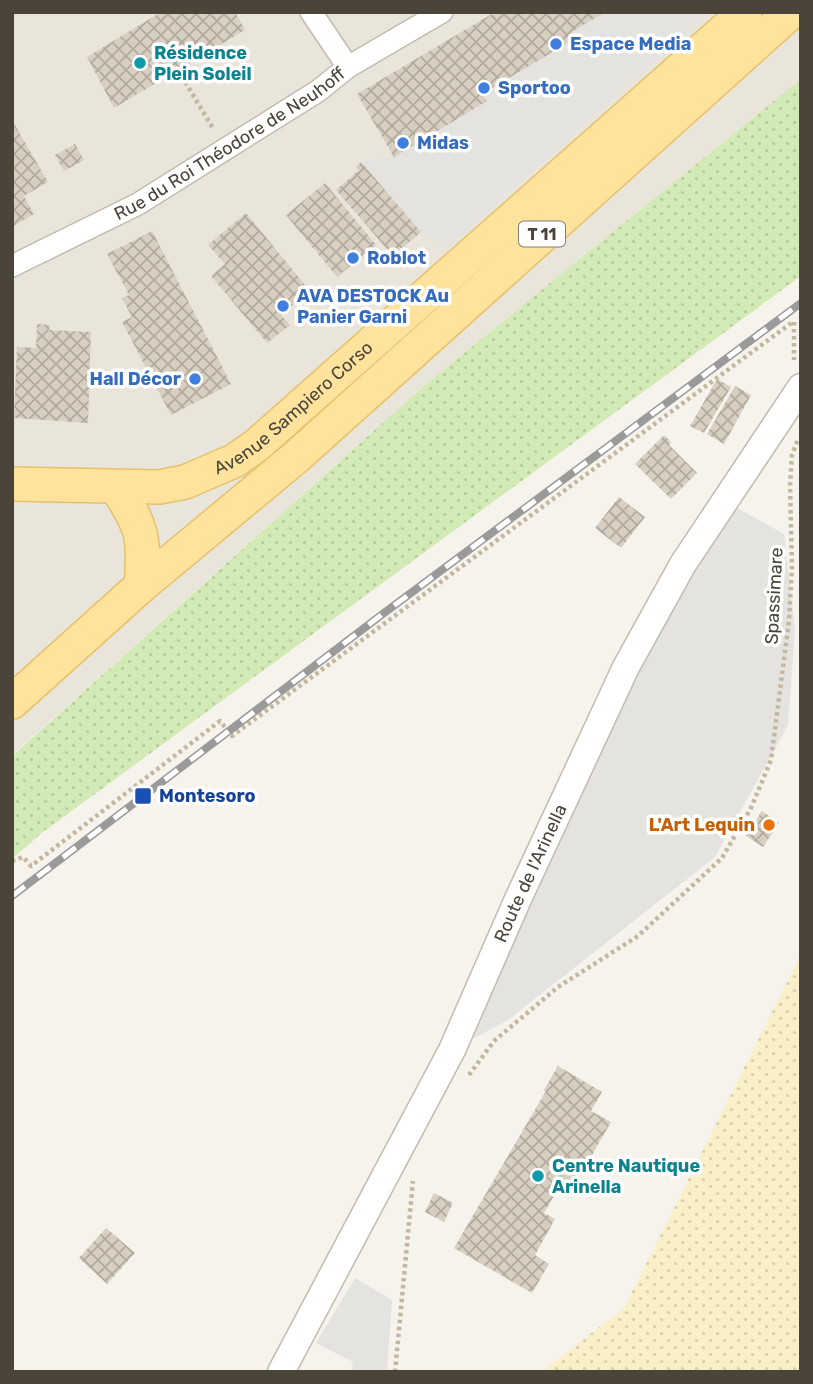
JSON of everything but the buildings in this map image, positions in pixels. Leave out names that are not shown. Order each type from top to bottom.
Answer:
[{"type":"main road","name":"Avenue Sampiero Corso","points":[[12,484],[159,487],[185,482],[234,461],[257,445],[745,12]]},
{"type":"main road","name":"Avenue Sampiero Corso","points":[[12,702],[141,586],[295,458],[790,12]]},
{"type":"main road","points":[[12,726],[277,485],[295,458]]},
{"type":"main road","points":[[116,487],[132,512],[142,535],[144,548],[141,586]]},
{"type":"street","points":[[311,12],[348,67]]},
{"type":"street","name":"Rue du Roi Théodore de Neuhoff","points":[[12,266],[138,204],[318,91],[348,67],[442,12]]},
{"type":"street","name":"Route de l'Arinella","points":[[281,1372],[452,1050],[518,898],[626,667],[683,564],[801,387]]},
{"type":"path","points":[[178,70],[226,149]]},
{"type":"path","points":[[12,861],[23,857],[31,866],[220,721],[233,736],[794,321],[794,360]]},
{"type":"path","name":"Spassimare","points":[[462,1085],[494,1041],[558,987],[638,936],[722,858],[751,808],[771,760],[789,621],[792,455],[801,435]]},
{"type":"path","points":[[395,1372],[412,1182],[418,1170]]},
{"type":"shaded area","points":[[12,12],[801,12],[801,79],[426,384],[12,755]]},
{"type":"shaded area","points":[[605,12],[707,12],[447,249],[421,232],[361,162],[394,156],[486,102],[482,94],[576,38],[572,32]]},
{"type":"shaded area","points":[[725,501],[784,534],[795,630],[788,725],[715,857],[508,1020],[452,1050],[518,899]]},
{"type":"shaded area","points":[[355,1278],[392,1300],[387,1372],[351,1372],[353,1362],[316,1343]]},
{"type":"green space","points":[[801,79],[801,276],[43,832],[12,859],[12,756],[426,384]]},
{"type":"sand","points":[[801,954],[801,1368],[798,1372],[541,1372],[624,1308]]},
{"type":"railway","points":[[12,896],[384,613],[801,303]]},
{"type":"place","name":"Espace Media","points":[[556,44]]},
{"type":"place","name":"Résidence Plein Soleil","points":[[140,63]]},
{"type":"place","name":"Sportoo","points":[[484,88]]},
{"type":"place","name":"Midas","points":[[403,143]]},
{"type":"place","name":"Roblot","points":[[353,258]]},
{"type":"place","name":"AVA DESTOCK Au Panier Garni","points":[[283,306]]},
{"type":"place","name":"Hall Décor","points":[[195,379]]},
{"type":"place","name":"Montesoro","points":[[143,796]]},
{"type":"place","name":"L'Art Lequin","points":[[769,825]]},
{"type":"place","name":"Centre Nautique Arinella","points":[[538,1176]]}]
